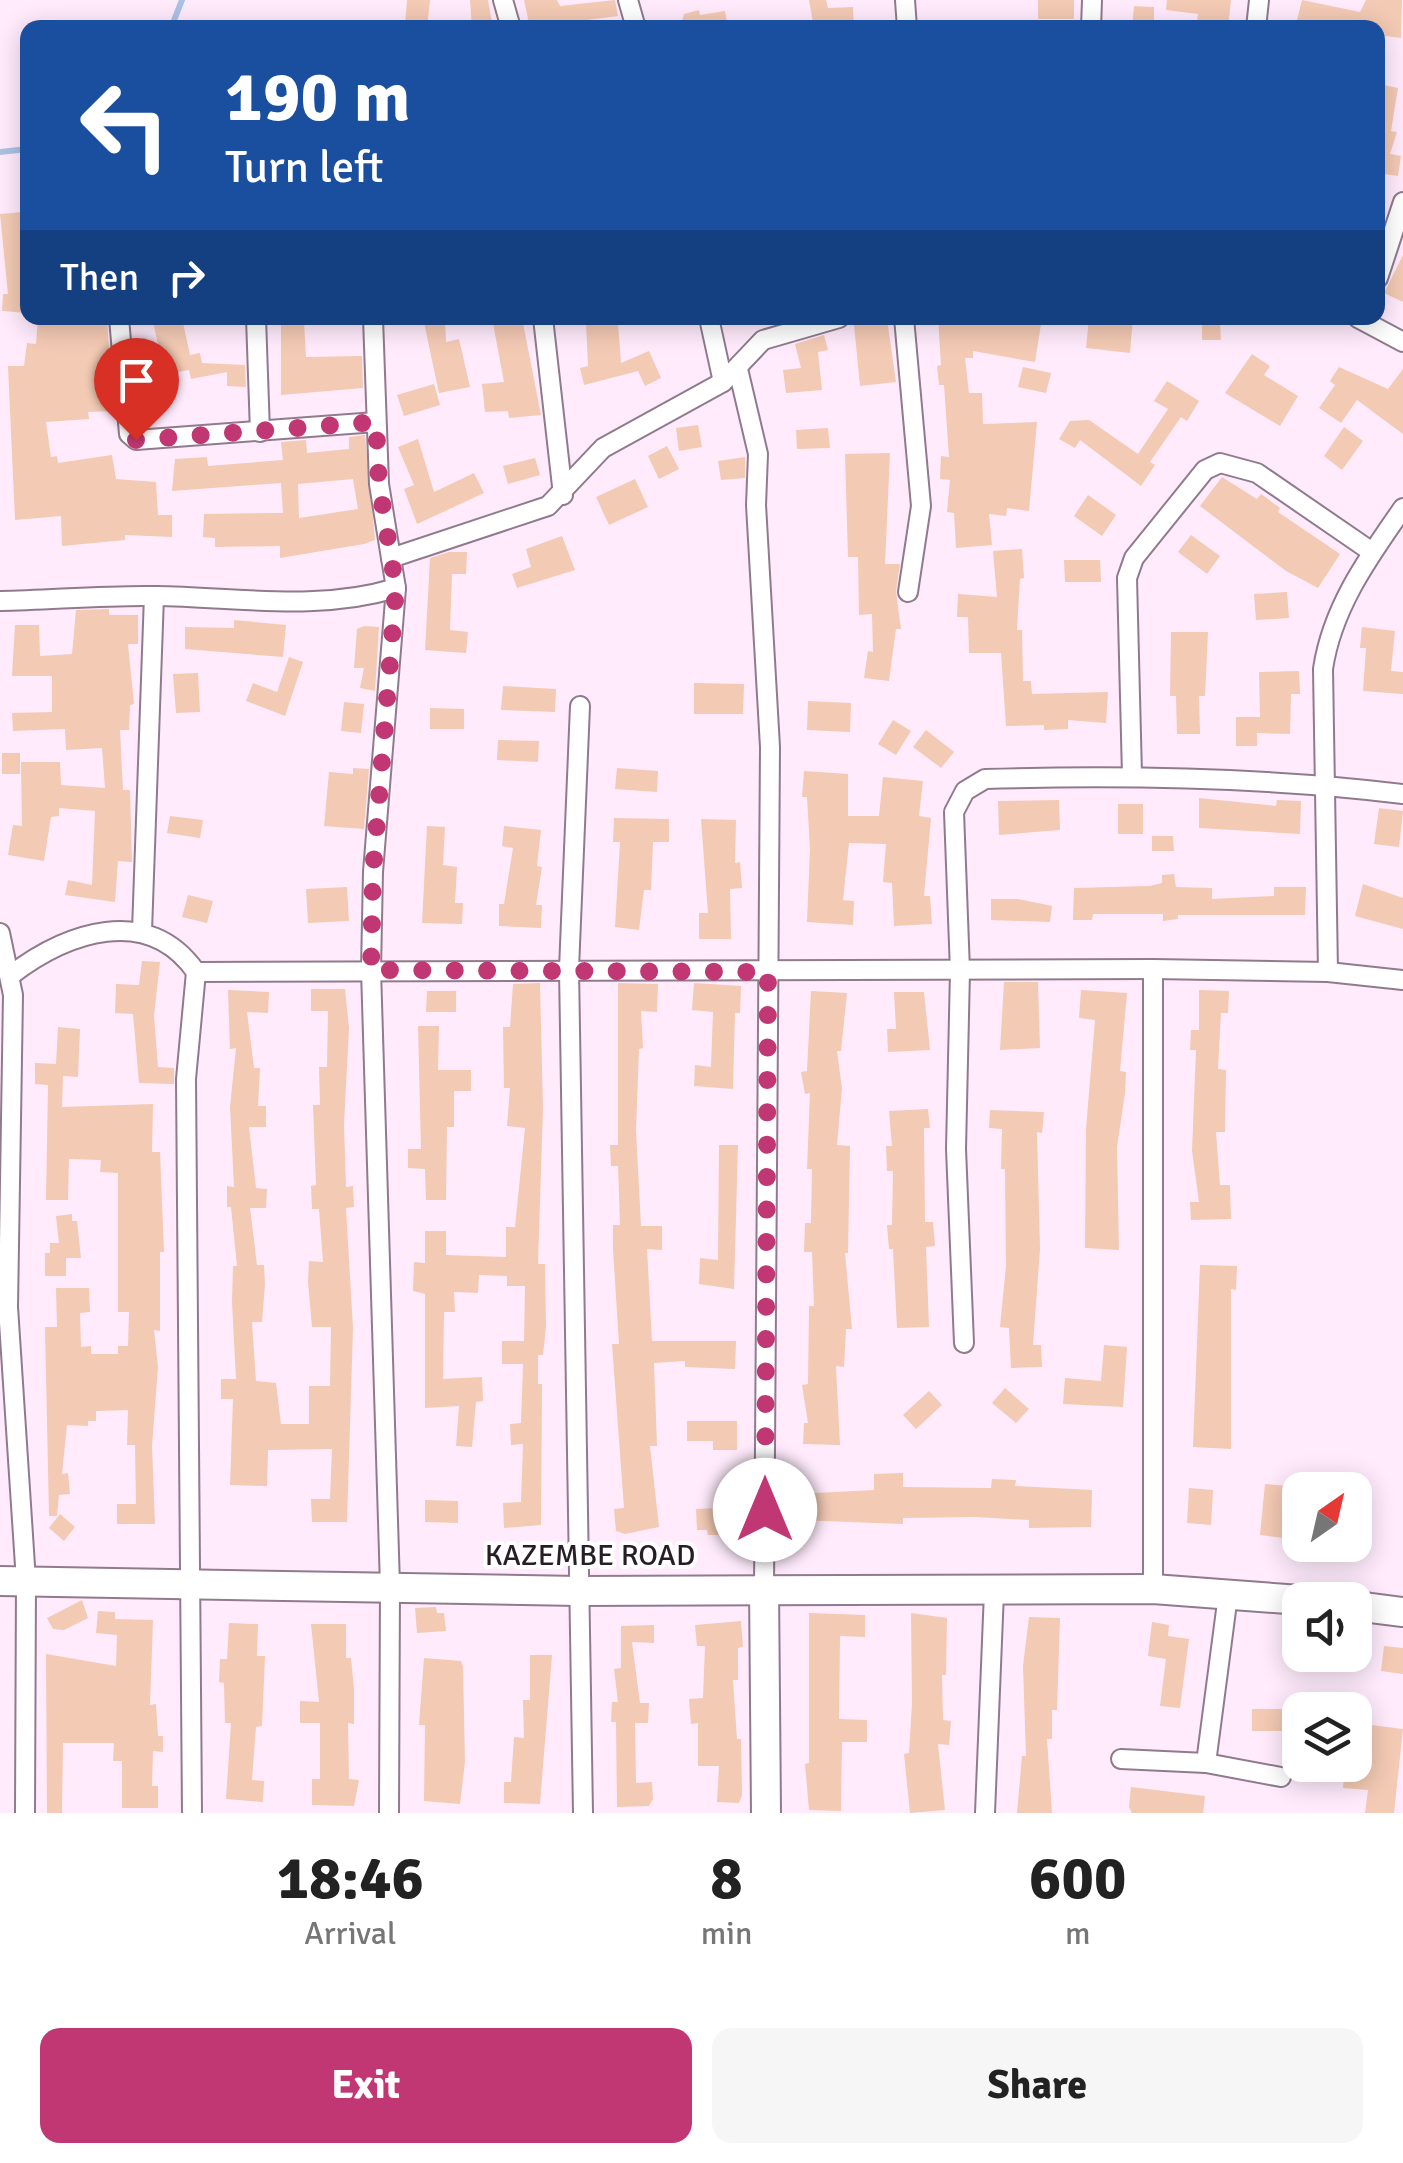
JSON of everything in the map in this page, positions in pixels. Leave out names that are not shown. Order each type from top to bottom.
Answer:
[{"type":"main road","name":"KAZEMBE ROAD","points":[[13,1581],[579,1591],[764,1587],[994,1592],[1153,1589],[1282,1599]]},
{"type":"main road","points":[[764,1587],[766,1813]]},
{"type":"main road","points":[[1372,1608],[1403,1612]]},
{"type":"street","points":[[1385,257],[1403,202]]},
{"type":"street","points":[[120,325],[129,434],[136,440],[376,422]]},
{"type":"street","points":[[256,325],[260,432]]},
{"type":"street","points":[[372,325],[379,484],[396,588],[373,872],[371,970],[390,1586],[389,1813]]},
{"type":"street","points":[[545,325],[563,495]]},
{"type":"street","points":[[711,325],[759,470],[756,505],[770,746],[764,1587]]},
{"type":"street","points":[[391,558],[504,524],[563,495],[603,448],[730,375],[763,340],[815,325]]},
{"type":"street","points":[[905,325],[920,506],[908,592]]},
{"type":"street","points":[[1373,325],[1403,342]]},
{"type":"street","points":[[1132,775],[1127,578],[1134,558],[1205,470],[1220,463],[1257,473],[1372,552]]},
{"type":"street","points":[[1328,972],[1324,785],[1327,642],[1372,552],[1403,508]]},
{"type":"street","points":[[0,601],[154,596],[302,603],[342,600],[396,588]]},
{"type":"street","points":[[142,931],[154,596]]},
{"type":"street","points":[[580,706],[569,969],[583,1813]]},
{"type":"street","points":[[964,1343],[956,1149],[960,971],[954,812],[965,790],[985,779],[1132,775],[1324,785],[1403,794]]},
{"type":"street","points":[[11,974],[40,953],[102,930],[142,931],[184,956],[196,972],[186,1080],[192,1813]]},
{"type":"street","points":[[0,933],[11,974],[7,996],[8,1308],[13,1581],[25,1813]]},
{"type":"street","points":[[196,972],[1153,969],[1328,972],[1403,980]]},
{"type":"street","points":[[1153,969],[1153,1589]]},
{"type":"street","points":[[985,1813],[994,1592]]},
{"type":"street","points":[[1206,1763],[1228,1595]]},
{"type":"street","points":[[1122,1759],[1206,1763],[1281,1777]]},
{"type":"building","points":[[407,0],[430,0],[428,20],[405,20]]},
{"type":"building","points":[[470,0],[488,0],[492,20],[471,20]]},
{"type":"building","points":[[524,0],[557,0],[560,6],[615,0],[618,16],[587,20],[528,20]]},
{"type":"building","points":[[809,0],[826,0],[828,8],[853,7],[854,20],[813,20]]},
{"type":"building","points":[[1038,0],[1074,0],[1074,19],[1038,19]]},
{"type":"building","points":[[1167,0],[1231,0],[1229,20],[1197,20],[1198,14],[1166,10]]},
{"type":"building","points":[[1302,0],[1360,12],[1366,0],[1402,0],[1401,38],[1385,36],[1385,20],[1297,20]]},
{"type":"building","points":[[1134,6],[1154,7],[1154,20],[1133,20]]},
{"type":"building","points":[[725,11],[727,20],[682,20],[684,14]]},
{"type":"building","points":[[1385,85],[1398,88],[1391,131],[1397,132],[1390,154],[1401,156],[1398,176],[1385,174]]},
{"type":"building","points":[[20,212],[20,312],[2,311],[3,294],[8,294],[0,214]]},
{"type":"building","points":[[1403,255],[1403,302],[1385,291]]},
{"type":"building","points":[[37,325],[107,325],[113,411],[88,412],[89,419],[46,422],[51,457],[57,456],[58,463],[112,455],[116,479],[156,482],[158,515],[172,515],[172,537],[125,535],[125,540],[62,546],[61,516],[15,520],[8,366],[24,366],[27,343],[36,344]]},
{"type":"building","points":[[154,325],[184,325],[190,355],[200,353],[202,363],[245,365],[246,387],[227,386],[227,372],[191,379],[189,370],[137,380],[135,353],[159,348]]},
{"type":"building","points":[[281,325],[304,325],[306,357],[362,356],[363,388],[281,395]]},
{"type":"building","points":[[424,325],[445,325],[446,342],[459,339],[470,387],[439,393]]},
{"type":"building","points":[[493,325],[523,325],[541,415],[509,418],[508,411],[485,412],[482,384],[504,382]]},
{"type":"building","points":[[586,325],[618,325],[621,363],[649,351],[661,378],[645,386],[638,371],[584,385],[580,368],[588,366]]},
{"type":"building","points":[[854,325],[888,325],[896,382],[860,386]]},
{"type":"building","points":[[938,325],[1041,325],[1035,362],[973,351],[973,358],[965,358],[969,393],[982,393],[983,424],[1037,422],[1029,511],[1007,508],[1006,516],[989,514],[992,545],[956,548],[954,513],[947,512],[950,480],[940,479],[941,456],[949,457],[944,385],[939,385],[937,366],[941,365]]},
{"type":"building","points":[[1088,325],[1132,325],[1130,353],[1086,348]]},
{"type":"building","points":[[1202,325],[1220,325],[1221,340],[1202,340]]},
{"type":"building","points":[[824,335],[828,350],[818,352],[822,390],[786,393],[783,370],[801,368],[795,344]]},
{"type":"building","points":[[1252,354],[1270,366],[1264,375],[1298,396],[1280,426],[1225,393]]},
{"type":"building","points":[[1023,367],[1051,373],[1046,393],[1018,387]]},
{"type":"building","points":[[1339,367],[1388,389],[1403,369],[1403,434],[1357,400],[1341,423],[1319,408],[1335,385],[1330,381]]},
{"type":"building","points":[[1167,381],[1199,401],[1187,421],[1181,417],[1150,462],[1155,465],[1141,486],[1080,440],[1075,448],[1059,439],[1070,421],[1089,420],[1138,454],[1168,409],[1154,401]]},
{"type":"building","points":[[434,384],[440,405],[404,416],[397,395]]},
{"type":"building","points":[[698,425],[702,447],[679,451],[676,428]]},
{"type":"building","points":[[1344,427],[1363,441],[1342,470],[1324,456]]},
{"type":"building","points":[[828,428],[830,448],[797,449],[796,430]]},
{"type":"building","points":[[365,435],[375,540],[364,544],[280,558],[280,546],[215,547],[215,538],[203,537],[204,514],[283,513],[281,483],[172,491],[175,459],[207,457],[208,466],[283,460],[281,442],[306,440],[307,453],[349,449],[349,437]],"holes":[[[353,479],[358,509],[299,518],[298,484]]]},
{"type":"building","points":[[418,439],[434,492],[474,473],[484,493],[417,524],[404,489],[414,485],[398,447]]},
{"type":"building","points":[[667,446],[679,469],[659,479],[648,456]]},
{"type":"building","points":[[890,453],[885,564],[900,564],[896,591],[901,629],[896,629],[889,681],[864,678],[868,651],[873,652],[872,614],[859,615],[858,557],[848,557],[845,454]]},
{"type":"building","points":[[745,457],[745,478],[721,480],[718,461]]},
{"type":"building","points":[[535,458],[540,475],[508,484],[503,466]]},
{"type":"building","points":[[1222,477],[1257,499],[1261,494],[1280,508],[1278,512],[1340,554],[1318,588],[1286,571],[1200,506]]},
{"type":"building","points":[[635,479],[648,507],[609,525],[596,497]]},
{"type":"building","points":[[1088,495],[1116,515],[1102,536],[1074,516]]},
{"type":"building","points":[[1191,535],[1220,556],[1207,574],[1178,552]]},
{"type":"building","points":[[562,536],[575,570],[517,588],[512,574],[531,567],[526,549]]},
{"type":"building","points":[[1022,549],[1024,578],[1020,579],[1017,630],[1022,630],[1023,681],[1031,681],[1032,694],[1108,692],[1106,723],[1068,720],[1068,729],[1044,730],[1044,725],[1006,726],[1001,653],[969,653],[968,617],[957,617],[958,594],[997,597],[993,551]]},
{"type":"building","points":[[467,552],[466,574],[452,574],[450,630],[468,632],[466,653],[425,650],[430,558]]},
{"type":"building","points":[[1064,560],[1100,560],[1101,582],[1065,582]]},
{"type":"building","points":[[1287,592],[1289,618],[1256,620],[1254,594]]},
{"type":"building","points":[[109,609],[109,615],[138,615],[138,644],[128,644],[134,704],[130,705],[129,730],[120,730],[123,790],[130,790],[132,862],[118,861],[115,902],[65,895],[68,880],[92,885],[95,811],[59,808],[59,816],[51,817],[44,861],[8,855],[13,825],[22,826],[21,762],[60,762],[61,785],[105,788],[102,748],[66,750],[65,729],[13,731],[12,713],[52,712],[52,676],[12,676],[15,625],[39,625],[40,656],[72,654],[76,610]]},
{"type":"building","points":[[234,620],[286,625],[283,657],[185,649],[185,627],[234,628]]},
{"type":"building","points":[[379,627],[375,691],[360,688],[364,668],[354,668],[357,629]]},
{"type":"building","points":[[1362,627],[1395,631],[1391,671],[1403,672],[1403,694],[1363,691],[1366,648],[1360,648]]},
{"type":"building","points":[[1171,632],[1208,632],[1205,696],[1199,696],[1200,734],[1177,734],[1176,696],[1170,696]]},
{"type":"building","points":[[289,657],[303,662],[285,716],[246,701],[253,683],[277,692]]},
{"type":"building","points":[[1299,671],[1300,694],[1291,694],[1290,734],[1257,733],[1257,746],[1236,746],[1236,717],[1260,717],[1259,672]]},
{"type":"building","points":[[198,673],[200,712],[176,713],[173,674]]},
{"type":"building","points":[[694,683],[744,684],[743,714],[694,714]]},
{"type":"building","points":[[503,686],[556,689],[555,712],[501,710]]},
{"type":"building","points":[[808,701],[851,703],[850,732],[807,730]]},
{"type":"building","points":[[344,702],[364,704],[361,733],[341,731]]},
{"type":"building","points":[[430,708],[464,709],[464,729],[430,729]]},
{"type":"building","points":[[893,720],[911,731],[896,755],[878,744]]},
{"type":"building","points":[[926,730],[954,752],[941,768],[913,747]]},
{"type":"building","points":[[498,740],[539,741],[538,762],[497,760]]},
{"type":"building","points":[[2,753],[20,753],[20,774],[2,774]]},
{"type":"building","points":[[353,768],[369,769],[364,829],[324,826],[329,772],[353,774]]},
{"type":"building","points":[[617,768],[658,771],[657,792],[615,789]]},
{"type":"building","points":[[804,771],[848,774],[848,816],[879,816],[883,777],[923,781],[919,816],[931,818],[924,896],[930,896],[932,924],[894,926],[892,883],[883,882],[886,844],[849,843],[843,900],[854,901],[853,925],[807,922],[810,849],[807,797],[802,797]]},
{"type":"building","points":[[1199,798],[1276,806],[1277,800],[1301,801],[1300,834],[1199,828]]},
{"type":"building","points":[[1059,800],[1060,830],[999,835],[998,801]]},
{"type":"building","points":[[1118,804],[1143,804],[1143,834],[1118,834]]},
{"type":"building","points":[[1379,808],[1403,811],[1399,847],[1374,844]]},
{"type":"building","points":[[170,816],[203,820],[200,838],[167,833]]},
{"type":"building","points":[[614,818],[669,819],[669,842],[653,842],[651,890],[644,890],[639,930],[615,927],[620,842],[613,842]]},
{"type":"building","points":[[701,819],[736,820],[735,863],[740,862],[742,888],[730,889],[731,939],[699,939],[699,913],[708,913]]},
{"type":"building","points":[[427,826],[445,827],[443,865],[457,867],[455,903],[463,903],[462,924],[422,923]]},
{"type":"building","points":[[504,826],[541,830],[537,866],[542,867],[536,905],[542,905],[541,928],[499,926],[499,904],[504,904],[513,848],[502,846]]},
{"type":"building","points":[[1152,836],[1173,836],[1174,851],[1152,851]]},
{"type":"building","points":[[1174,874],[1176,887],[1212,888],[1212,899],[1274,896],[1274,887],[1306,887],[1305,915],[1178,915],[1178,919],[1163,921],[1163,914],[1093,914],[1092,920],[1073,920],[1074,888],[1150,886],[1162,883],[1162,875]]},
{"type":"building","points":[[1363,884],[1403,898],[1403,929],[1355,916]]},
{"type":"building","points":[[347,887],[349,921],[308,923],[306,889]]},
{"type":"building","points":[[188,895],[213,901],[207,923],[182,917]]},
{"type":"building","points":[[991,899],[1018,899],[1052,906],[1050,922],[991,920]]},
{"type":"building","points":[[142,961],[160,962],[154,1016],[158,1067],[174,1068],[174,1084],[139,1083],[133,1014],[115,1013],[116,984],[139,985]]},
{"type":"building","points":[[1004,982],[1038,982],[1040,1048],[1000,1050]]},
{"type":"building","points":[[540,983],[543,1108],[538,1264],[545,1264],[546,1327],[543,1355],[538,1355],[538,1384],[542,1384],[541,1525],[504,1528],[503,1503],[521,1502],[523,1444],[511,1445],[510,1424],[521,1423],[523,1364],[502,1364],[502,1341],[524,1341],[525,1286],[507,1286],[507,1276],[479,1275],[478,1293],[454,1292],[455,1312],[444,1312],[443,1379],[482,1377],[483,1401],[476,1402],[472,1447],[456,1446],[459,1406],[425,1408],[425,1294],[413,1291],[414,1262],[425,1263],[425,1231],[446,1231],[446,1255],[506,1257],[506,1227],[515,1227],[525,1128],[507,1126],[510,1088],[504,1088],[503,1027],[510,1027],[513,984]]},
{"type":"building","points":[[618,983],[658,984],[657,1012],[641,1011],[643,1048],[639,1049],[636,1130],[641,1226],[662,1226],[662,1250],[647,1249],[652,1341],[736,1341],[735,1369],[685,1367],[685,1361],[654,1363],[657,1446],[650,1446],[659,1527],[625,1534],[616,1531],[614,1509],[624,1508],[612,1344],[619,1344],[613,1249],[613,1225],[620,1225],[618,1166],[611,1166],[610,1145],[618,1145]]},
{"type":"building","points":[[694,983],[741,986],[740,1013],[735,1013],[733,1089],[694,1086],[695,1065],[711,1067],[713,1012],[692,1010]]},
{"type":"building","points":[[311,989],[345,989],[349,1028],[344,1125],[346,1187],[353,1186],[354,1207],[346,1208],[353,1328],[347,1522],[312,1522],[311,1499],[330,1499],[332,1449],[268,1450],[267,1486],[230,1485],[233,1399],[221,1399],[221,1379],[236,1379],[232,1302],[233,1266],[237,1266],[227,1186],[234,1187],[230,1107],[236,1048],[230,1049],[228,990],[269,992],[268,1013],[247,1012],[254,1068],[260,1068],[258,1106],[266,1106],[266,1127],[249,1127],[256,1188],[267,1189],[266,1208],[250,1208],[257,1265],[264,1265],[265,1284],[262,1322],[252,1322],[256,1381],[276,1383],[281,1424],[309,1424],[309,1386],[330,1386],[331,1327],[312,1327],[308,1282],[309,1261],[323,1262],[319,1209],[312,1209],[311,1186],[316,1185],[313,1105],[320,1105],[319,1067],[327,1067],[328,1011],[311,1011]]},
{"type":"building","points":[[1081,990],[1127,993],[1120,1071],[1126,1072],[1125,1093],[1117,1147],[1119,1250],[1085,1248],[1086,1129],[1095,1020],[1079,1018]]},
{"type":"building","points":[[1199,990],[1229,991],[1228,1013],[1221,1013],[1218,1069],[1226,1070],[1225,1132],[1216,1132],[1220,1185],[1230,1185],[1231,1219],[1191,1220],[1190,1202],[1199,1202],[1192,1151],[1196,1050],[1190,1050],[1191,1030],[1199,1030]]},
{"type":"building","points":[[427,991],[456,991],[456,1012],[426,1012]]},
{"type":"building","points":[[811,991],[847,993],[841,1051],[837,1051],[842,1088],[837,1145],[850,1146],[845,1253],[852,1329],[846,1329],[844,1367],[836,1366],[840,1445],[803,1444],[804,1423],[808,1423],[802,1385],[808,1384],[809,1306],[814,1306],[812,1252],[804,1252],[805,1223],[811,1223],[812,1169],[807,1169],[810,1093],[805,1094],[801,1072],[807,1071]]},
{"type":"building","points":[[894,992],[924,992],[930,1050],[888,1052],[887,1029],[896,1029]]},
{"type":"building","points":[[418,1026],[439,1026],[438,1070],[471,1070],[471,1091],[454,1091],[454,1127],[447,1127],[446,1200],[426,1200],[425,1169],[408,1168],[408,1149],[421,1149]]},
{"type":"building","points":[[58,1027],[80,1029],[78,1077],[63,1076],[62,1107],[153,1104],[152,1152],[160,1152],[164,1252],[160,1252],[160,1331],[154,1330],[158,1367],[152,1446],[155,1524],[117,1524],[117,1504],[136,1504],[135,1445],[127,1445],[128,1410],[96,1411],[96,1421],[88,1421],[88,1426],[67,1425],[62,1474],[68,1473],[70,1494],[59,1495],[57,1516],[49,1516],[45,1327],[57,1327],[56,1288],[89,1288],[90,1312],[80,1313],[81,1347],[91,1346],[91,1354],[118,1354],[118,1346],[128,1346],[129,1312],[118,1312],[118,1173],[100,1172],[101,1160],[69,1159],[68,1200],[46,1200],[48,1085],[35,1084],[35,1063],[56,1064]]},
{"type":"building","points":[[928,1109],[930,1128],[924,1128],[925,1222],[933,1222],[935,1246],[926,1247],[929,1327],[897,1328],[893,1249],[889,1249],[887,1225],[892,1225],[893,1171],[887,1171],[886,1146],[892,1146],[889,1111]]},
{"type":"building","points":[[990,1110],[1044,1112],[1042,1133],[1037,1132],[1040,1249],[1033,1345],[1041,1345],[1042,1367],[1011,1368],[1009,1328],[1000,1327],[1006,1266],[1005,1169],[1001,1169],[1002,1129],[989,1128]]},
{"type":"building","points":[[719,1145],[738,1145],[734,1289],[699,1284],[700,1258],[718,1260]]},
{"type":"building","points":[[72,1214],[72,1221],[77,1221],[81,1258],[66,1258],[66,1276],[45,1276],[45,1253],[50,1253],[50,1243],[59,1243],[56,1216]]},
{"type":"building","points":[[1200,1265],[1237,1266],[1236,1290],[1231,1289],[1231,1449],[1193,1447]]},
{"type":"building","points":[[1104,1345],[1127,1347],[1123,1407],[1063,1404],[1065,1378],[1101,1381]]},
{"type":"building","points":[[1005,1388],[1029,1409],[1016,1423],[992,1403]]},
{"type":"building","points":[[929,1391],[942,1405],[916,1429],[903,1415]]},
{"type":"building","points":[[687,1421],[737,1421],[737,1450],[713,1450],[713,1441],[687,1441]]},
{"type":"building","points":[[903,1473],[903,1487],[991,1488],[992,1479],[1016,1480],[1015,1486],[1092,1490],[1091,1527],[1029,1528],[1029,1520],[976,1517],[903,1518],[903,1524],[796,1520],[796,1494],[874,1490],[874,1474]]},
{"type":"building","points":[[1265,1484],[1282,1485],[1282,1538],[1260,1535]]},
{"type":"building","points":[[1189,1488],[1213,1490],[1211,1525],[1187,1523]]},
{"type":"building","points":[[425,1500],[458,1501],[458,1523],[425,1522]]},
{"type":"building","points":[[744,1507],[745,1527],[725,1528],[725,1535],[697,1530],[696,1509]]},
{"type":"building","points":[[60,1514],[75,1527],[64,1541],[49,1528]]},
{"type":"building","points":[[82,1600],[88,1618],[64,1630],[53,1629],[47,1618]]},
{"type":"building","points":[[436,1607],[437,1613],[444,1613],[446,1631],[417,1633],[415,1608]]},
{"type":"building","points":[[98,1611],[115,1612],[115,1619],[153,1620],[150,1705],[156,1704],[158,1736],[163,1736],[163,1752],[153,1751],[152,1786],[158,1786],[158,1808],[122,1808],[122,1761],[113,1761],[114,1743],[63,1743],[62,1813],[47,1813],[46,1654],[116,1666],[117,1635],[96,1633]]},
{"type":"building","points":[[809,1613],[865,1615],[865,1637],[840,1636],[839,1719],[867,1720],[867,1742],[842,1742],[841,1811],[809,1810],[805,1764],[809,1763]]},
{"type":"building","points":[[911,1613],[947,1618],[943,1720],[951,1721],[949,1745],[938,1744],[945,1810],[910,1813],[904,1754],[909,1753],[912,1704]]},
{"type":"building","points":[[1029,1617],[1060,1618],[1057,1710],[1052,1710],[1052,1739],[1047,1739],[1052,1813],[1017,1813],[1022,1756],[1026,1756],[1023,1666]]},
{"type":"building","points":[[741,1621],[743,1647],[738,1648],[738,1680],[733,1680],[737,1739],[741,1739],[742,1795],[739,1803],[717,1802],[719,1766],[698,1766],[698,1723],[691,1724],[689,1699],[703,1698],[705,1646],[697,1646],[695,1625]]},
{"type":"building","points":[[1152,1622],[1169,1625],[1168,1636],[1189,1639],[1180,1708],[1160,1706],[1166,1659],[1148,1656]]},
{"type":"building","points":[[229,1623],[258,1624],[257,1656],[265,1656],[262,1726],[256,1727],[252,1780],[264,1781],[263,1802],[226,1799],[231,1723],[225,1723],[224,1683],[219,1682],[220,1659],[227,1659]]},
{"type":"building","points":[[311,1624],[346,1624],[346,1658],[351,1658],[354,1689],[354,1724],[348,1723],[349,1779],[359,1780],[354,1806],[312,1805],[312,1779],[320,1779],[320,1723],[300,1723],[300,1701],[319,1702]]},
{"type":"building","points":[[654,1625],[654,1643],[632,1642],[640,1703],[649,1703],[648,1723],[635,1723],[636,1783],[652,1782],[653,1799],[649,1806],[617,1807],[616,1722],[611,1722],[612,1702],[618,1702],[614,1669],[621,1668],[621,1626]]},
{"type":"building","points":[[1384,1646],[1403,1648],[1403,1674],[1381,1671]]},
{"type":"building","points":[[530,1655],[552,1655],[540,1804],[504,1803],[504,1782],[511,1782],[514,1737],[524,1738],[523,1700],[530,1700]]},
{"type":"building","points":[[424,1658],[461,1661],[463,1667],[465,1762],[460,1804],[424,1801],[425,1725],[419,1725]]},
{"type":"building","points":[[1252,1709],[1282,1709],[1282,1731],[1252,1731]]},
{"type":"building","points":[[1372,1725],[1403,1729],[1394,1813],[1365,1813],[1368,1790],[1343,1788],[1344,1782],[1372,1782]]},
{"type":"building","points":[[1131,1787],[1205,1796],[1203,1813],[1132,1813]]},
{"type":"waterway","points":[[174,20],[182,0]]},
{"type":"waterway","points":[[0,152],[20,150]]},
{"type":"route","points":[[136,440],[376,422],[379,484],[396,588],[373,872],[371,970],[768,972],[765,1510]]}]
